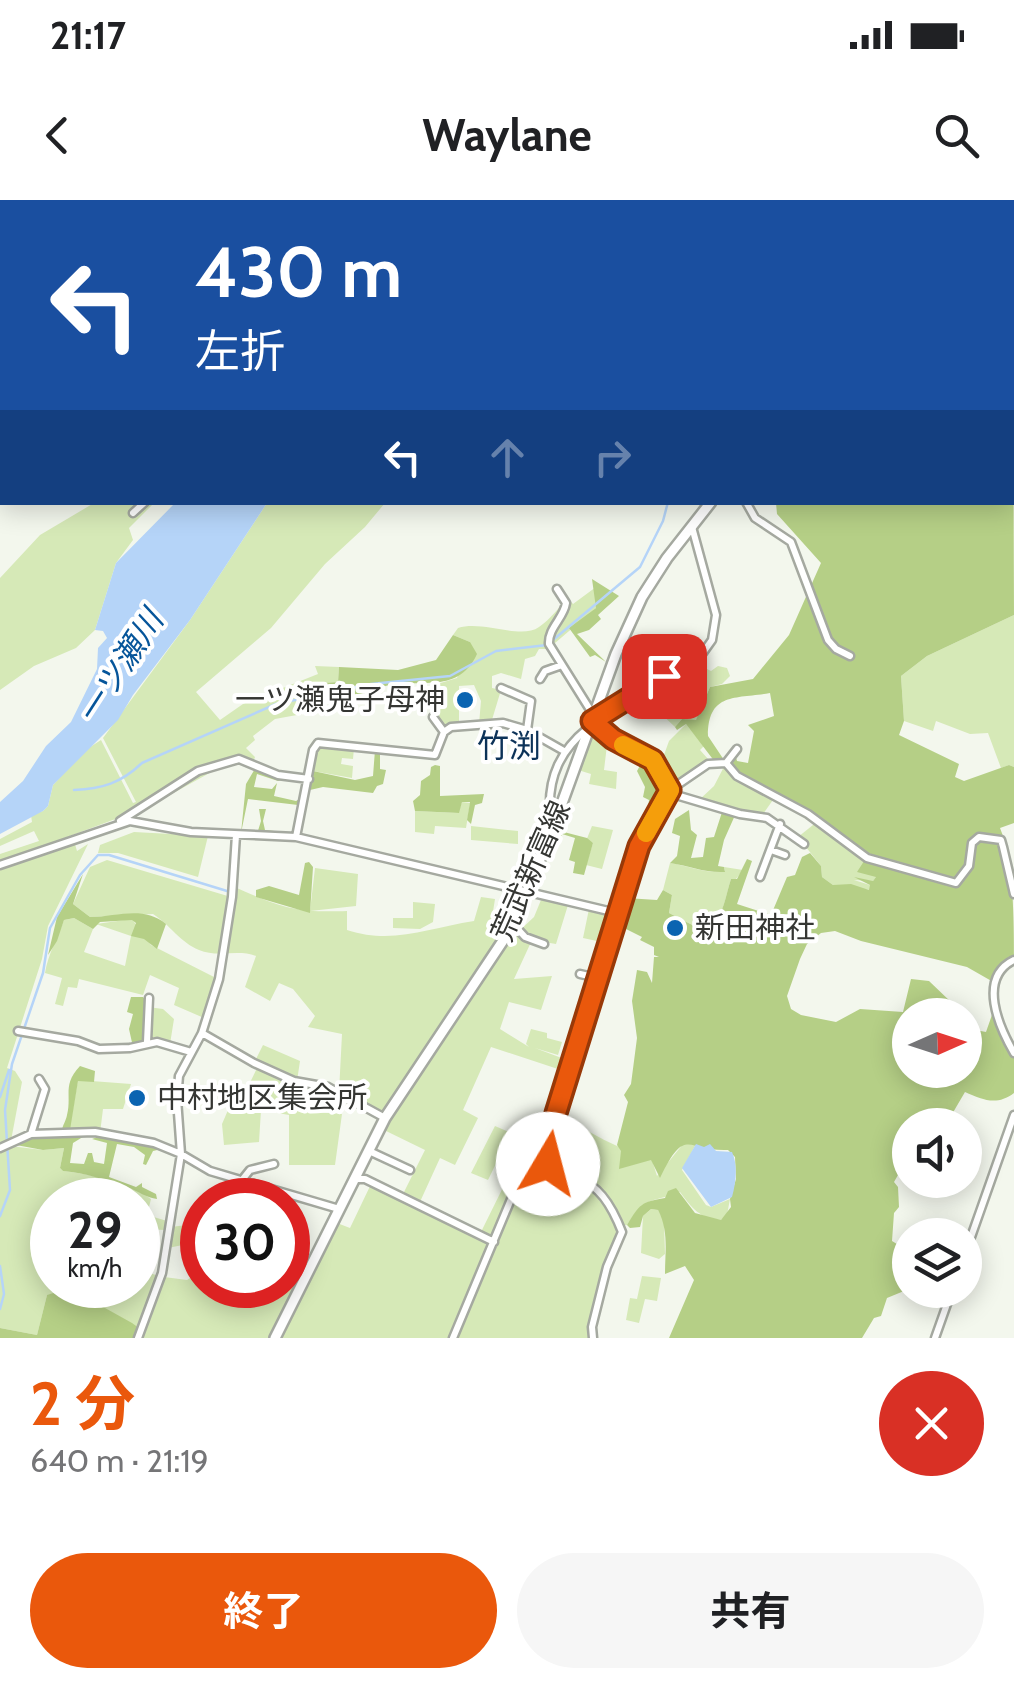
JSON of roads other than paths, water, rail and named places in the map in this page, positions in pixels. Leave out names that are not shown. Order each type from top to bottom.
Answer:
[{"type":"main road","name":"荒武新富線","points":[[276,1338],[385,1118],[514,924],[642,598],[709,505]]},
{"type":"street","points":[[134,513],[142,505]]},
{"type":"street","points":[[748,505],[755,518],[790,542],[828,640],[836,650],[850,656]]},
{"type":"street","points":[[557,817],[550,812],[551,786],[564,751],[591,721],[702,654],[712,640],[716,615],[692,528]]},
{"type":"street","points":[[557,589],[566,609],[549,637],[591,721],[613,739],[653,760],[676,795],[780,824],[804,844]]},
{"type":"street","points":[[540,679],[545,671],[562,665]]},
{"type":"street","points":[[501,688],[531,701],[527,730]]},
{"type":"street","points":[[432,716],[444,732]]},
{"type":"street","points":[[296,838],[313,750],[318,743],[435,754],[444,732],[452,727],[503,723],[527,730],[564,751]]},
{"type":"street","points":[[453,1338],[514,1192],[556,1113],[639,846],[670,790],[708,764],[726,763],[737,749]]},
{"type":"street","points":[[114,824],[198,771],[239,760],[278,776],[309,779]]},
{"type":"street","points":[[726,763],[737,776],[808,814],[867,858],[910,872],[956,883],[969,866],[972,843],[978,837],[1001,840],[1014,894]]},
{"type":"street","points":[[0,865],[130,821],[191,832],[296,838],[618,913]]},
{"type":"street","points":[[760,877],[780,824]]},
{"type":"street","points":[[138,1338],[162,1273],[181,1154],[178,1076],[202,1033],[224,953],[236,835]]},
{"type":"street","points":[[771,850],[785,855]]},
{"type":"street","points":[[514,924],[526,937],[544,944]]},
{"type":"street","points":[[1014,960],[1001,970],[995,982],[993,1012],[1014,1053]]},
{"type":"street","points":[[580,974],[598,978]]},
{"type":"street","points":[[147,1042],[149,998]]},
{"type":"street","points":[[21,1031],[99,1048],[130,1048],[147,1042],[170,1044],[191,1052]]},
{"type":"street","points":[[202,1033],[258,1065],[294,1081],[328,1086],[385,1118]]},
{"type":"street","points":[[31,1134],[45,1089],[39,1079]]},
{"type":"street","points":[[556,1113],[550,1171],[598,1190],[622,1232],[607,1267],[593,1338]]},
{"type":"street","points":[[978,1218],[1014,1115]]},
{"type":"street","points":[[6,1145],[31,1134],[95,1132],[154,1144],[210,1171],[235,1178]]},
{"type":"street","points":[[368,1150],[410,1170]]},
{"type":"street","points":[[244,1178],[250,1170],[274,1164]]},
{"type":"street","points":[[353,1180],[365,1179],[494,1242]]},
{"type":"street","points":[[310,1201],[338,1209]]},
{"type":"street","points":[[935,1338],[946,1308]]},
{"type":"water","name":"一ツ瀬川","points":[[173,505],[266,505],[118,720],[53,785],[43,811],[0,834],[0,802],[23,781],[46,746],[71,722],[97,669],[98,648],[107,638],[103,631],[95,630],[116,563]]},
{"type":"water","points":[[696,1144],[710,1144],[716,1151],[732,1152],[734,1157],[732,1197],[711,1207],[682,1168]]},
{"type":"waterway","points":[[74,790],[111,784],[142,763],[276,704],[371,684],[450,676],[496,651],[547,645],[640,567],[667,505]]},
{"type":"waterway","points":[[0,1216],[10,1190],[5,1110],[12,1064],[43,973],[50,928],[80,875],[98,855],[109,855],[227,891]]},
{"type":"waterway","points":[[0,1097],[9,1070]]},
{"type":"waterway","points":[[0,1266],[4,1294],[0,1309]]},
{"type":"place","name":"一ツ瀬鬼子母神","points":[[465,700]]},
{"type":"place","name":"新田神社","points":[[675,928]]},
{"type":"place","name":"中村地区集会所","points":[[137,1098]]},
{"type":"district","name":"竹渕","points":[[509,746]]}]
